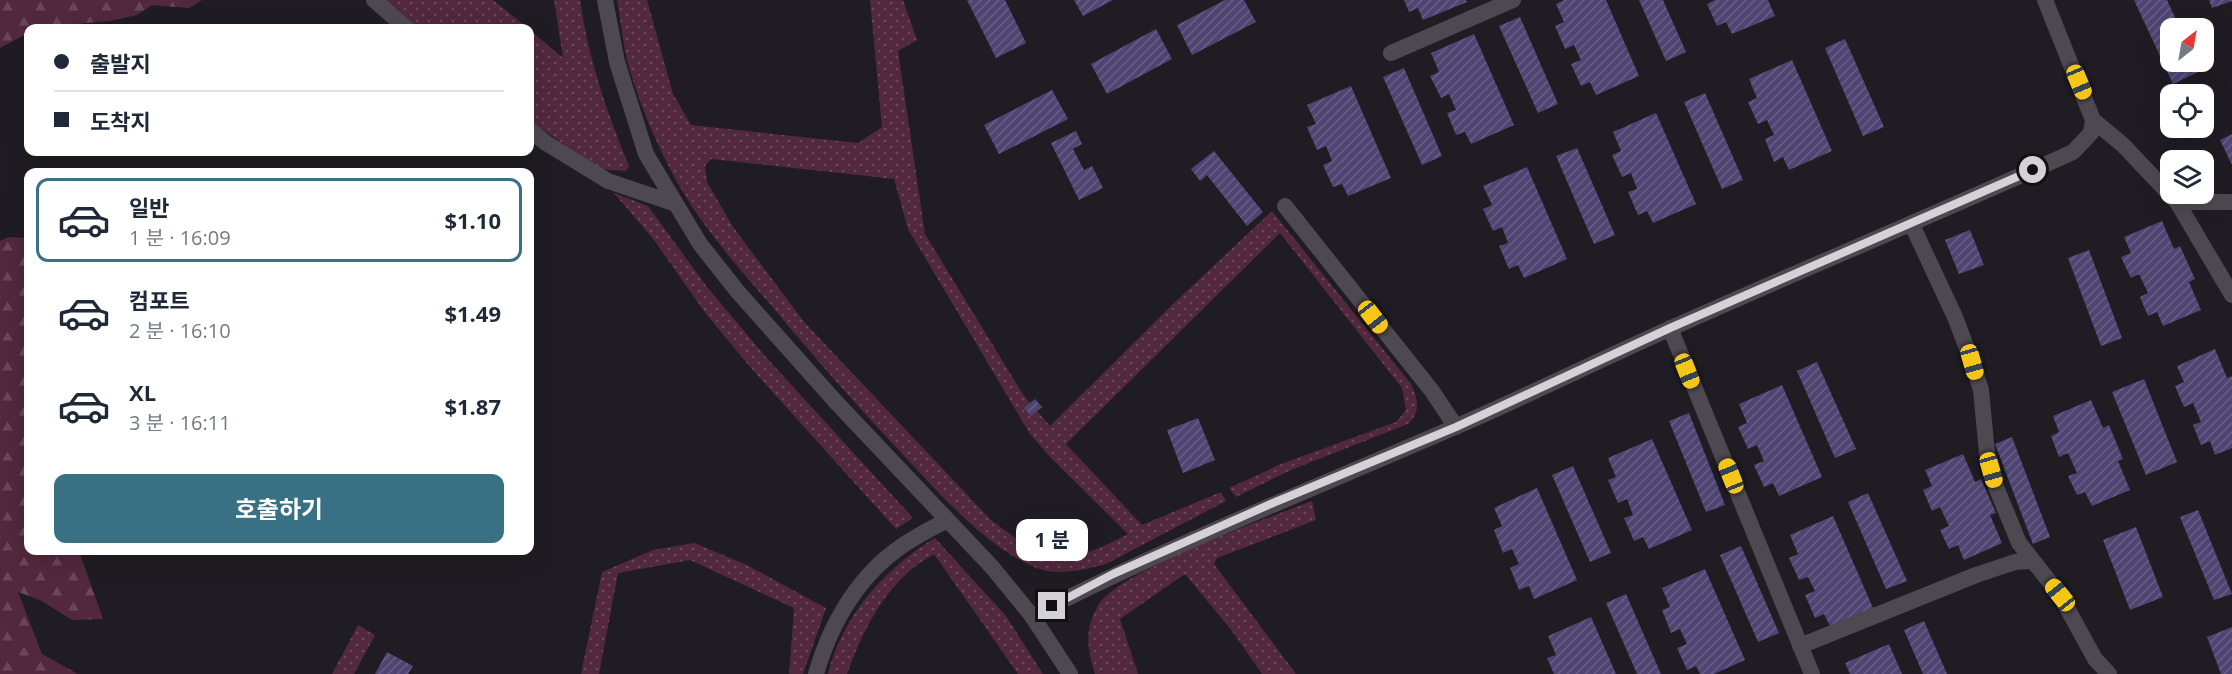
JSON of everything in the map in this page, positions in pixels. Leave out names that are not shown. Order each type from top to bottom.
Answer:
[{"type":"street","points":[[374,0],[401,24]]},
{"type":"street","points":[[605,0],[617,62],[646,154],[673,203],[700,244],[738,292],[992,567],[1032,616],[1070,674]]},
{"type":"street","points":[[1391,53],[1513,0]]},
{"type":"street","points":[[2045,0],[2093,120],[2123,145],[2160,185]]},
{"type":"street","points":[[1032,616],[1156,555],[1456,427],[1670,328],[1912,225],[2073,152],[2091,133],[2093,120]]},
{"type":"street","points":[[534,133],[608,181],[673,203]]},
{"type":"street","points":[[2214,202],[2232,202]]},
{"type":"street","points":[[2177,204],[2232,295]]},
{"type":"street","points":[[1285,206],[1432,391],[1456,427]]},
{"type":"street","points":[[1912,225],[1955,317],[1972,362],[1981,390],[1987,453],[1996,487],[2019,543],[2060,595],[2095,659],[2109,674]]},
{"type":"street","points":[[1670,328],[1812,674]]},
{"type":"street","points":[[816,674],[842,613],[866,578],[897,549],[947,520]]},
{"type":"street","points":[[1800,645],[1976,575],[2015,562],[2032,561]]},
{"type":"green space","points":[[0,0],[202,0],[189,8],[152,5],[137,15],[110,21],[24,24],[24,35],[0,48]]},
{"type":"green space","points":[[383,0],[493,0],[523,24],[411,24]]},
{"type":"green space","points":[[554,0],[580,0],[599,85],[629,166],[626,171],[600,169],[534,124],[534,33],[563,58]]},
{"type":"green space","points":[[617,0],[647,0],[673,94],[691,125],[858,143],[882,127],[870,0],[903,0],[917,40],[898,51],[925,234],[1024,396],[1050,426],[1172,305],[1272,211],[1411,384],[1417,400],[1415,415],[1408,424],[1291,470],[1236,497],[1229,488],[1281,464],[1396,422],[1406,410],[1402,388],[1280,233],[1066,444],[1142,525],[1221,492],[1226,501],[1106,564],[1079,570],[1051,572],[1014,557],[976,529],[958,512],[876,426],[829,374],[707,228],[676,180],[644,111],[627,59]],"holes":[[[711,159],[894,179],[908,229],[1030,434],[1128,534],[1087,552],[1071,556],[1057,556],[1028,546],[991,520],[805,323],[733,227],[707,182],[705,166]]]},
{"type":"green space","points":[[614,193],[648,206],[707,287],[765,356],[913,518],[896,529],[751,368],[706,314],[654,240]]},
{"type":"green space","points":[[9,237],[24,238],[24,555],[80,555],[103,619],[72,620],[40,600],[18,592],[42,654],[78,674],[0,674],[0,241]]},
{"type":"green space","points":[[1312,501],[1316,520],[1217,558],[1214,564],[1296,674],[1262,674],[1232,631],[1185,574],[1120,619],[1138,674],[1095,674],[1090,656],[1089,630],[1099,604],[1112,591],[1135,576],[1198,546]]},
{"type":"green space","points":[[935,538],[1006,616],[1043,674],[1018,674],[934,554],[903,577],[880,606],[861,639],[847,674],[828,674],[844,632],[868,595],[899,564]]},
{"type":"green space","points":[[694,543],[747,565],[826,608],[803,674],[789,674],[794,608],[690,560],[618,573],[599,674],[581,674],[602,572],[653,550]]},
{"type":"green space","points":[[358,625],[375,635],[354,674],[332,674]]},
{"type":"building","points":[[967,0],[1005,0],[1026,43],[996,58]]},
{"type":"building","points":[[1074,0],[1113,0],[1083,16]]},
{"type":"building","points":[[1225,0],[1244,0],[1256,22],[1192,55],[1177,25]]},
{"type":"building","points":[[1404,0],[1466,0],[1467,2],[1423,20],[1418,8],[1409,12]]},
{"type":"building","points":[[1564,0],[1606,0],[1639,76],[1596,95],[1590,82],[1581,86],[1571,64],[1581,60],[1574,45],[1565,49],[1555,26],[1564,22],[1556,4]]},
{"type":"building","points":[[1639,0],[1663,0],[1686,52],[1666,61]]},
{"type":"building","points":[[1715,0],[1768,0],[1775,16],[1732,34],[1726,22],[1717,26],[1707,4]]},
{"type":"building","points":[[2134,0],[2167,0],[2175,18],[2160,18],[2160,56]]},
{"type":"building","points":[[2209,0],[2232,0],[2232,1],[2212,8]]},
{"type":"building","points":[[1520,17],[1558,104],[1538,113],[1499,26]]},
{"type":"building","points":[[1156,29],[1172,59],[1107,94],[1091,64]]},
{"type":"building","points":[[1474,34],[1514,125],[1471,144],[1465,132],[1456,135],[1447,113],[1456,110],[1449,94],[1441,98],[1430,76],[1439,72],[1431,53]]},
{"type":"building","points":[[1845,39],[1884,127],[1863,136],[1825,48]]},
{"type":"building","points":[[1792,60],[1832,151],[1789,170],[1783,157],[1774,162],[1765,139],[1774,135],[1767,120],[1758,124],[1748,102],[1757,98],[1749,79]]},
{"type":"building","points":[[1404,68],[1442,156],[1422,165],[1383,77]]},
{"type":"building","points":[[2167,72],[2198,72],[2173,84]]},
{"type":"building","points":[[1351,86],[1391,178],[1348,196],[1342,184],[1333,187],[1323,165],[1332,161],[1326,146],[1317,150],[1307,127],[1316,124],[1307,105]]},
{"type":"building","points":[[1052,90],[1068,119],[999,154],[984,125]]},
{"type":"building","points":[[1705,93],[1743,180],[1722,189],[1684,102]]},
{"type":"building","points":[[1656,113],[1696,204],[1653,223],[1647,211],[1638,215],[1628,192],[1637,189],[1631,173],[1622,177],[1612,155],[1621,151],[1613,132]]},
{"type":"building","points":[[1076,131],[1082,144],[1073,149],[1084,170],[1092,166],[1103,188],[1079,200],[1051,143]]},
{"type":"building","points":[[2232,134],[2232,165],[2220,140]]},
{"type":"building","points":[[1577,148],[1615,235],[1594,244],[1556,156]]},
{"type":"building","points":[[1214,151],[1263,212],[1247,226],[1207,175],[1200,181],[1191,169]]},
{"type":"building","points":[[1527,167],[1567,259],[1524,278],[1518,265],[1509,269],[1499,246],[1508,243],[1502,227],[1493,231],[1483,209],[1492,205],[1483,186]]},
{"type":"building","points":[[2162,221],[2174,249],[2180,246],[2195,279],[2189,282],[2201,310],[2163,326],[2157,312],[2148,316],[2140,297],[2148,293],[2139,274],[2131,278],[2121,257],[2131,253],[2124,237]]},
{"type":"building","points":[[1970,230],[1984,265],[1959,274],[1945,240]]},
{"type":"building","points":[[2089,250],[2122,338],[2101,346],[2068,258]]},
{"type":"building","points":[[2215,349],[2227,378],[2232,376],[2232,448],[2215,455],[2210,441],[2201,445],[2193,425],[2201,422],[2193,403],[2184,407],[2175,386],[2184,382],[2177,366]]},
{"type":"building","points":[[1817,362],[1856,449],[1835,458],[1797,371]]},
{"type":"building","points":[[2144,379],[2177,462],[2146,475],[2112,392]]},
{"type":"building","points":[[1782,385],[1822,477],[1779,496],[1773,483],[1764,487],[1754,465],[1764,461],[1757,445],[1748,449],[1738,427],[1747,423],[1739,404]]},
{"type":"building","points":[[1035,399],[1042,407],[1031,416],[1024,408]]},
{"type":"building","points":[[2091,400],[2103,428],[2109,425],[2123,459],[2118,461],[2130,490],[2092,506],[2085,492],[2077,495],[2068,476],[2077,473],[2068,453],[2059,457],[2051,436],[2059,432],[2053,416]]},
{"type":"building","points":[[1689,413],[1725,505],[1706,512],[1669,421]]},
{"type":"building","points":[[1198,418],[1215,460],[1183,473],[1167,430]]},
{"type":"building","points":[[2012,437],[2050,537],[2033,544],[1995,444]]},
{"type":"building","points":[[1652,439],[1692,530],[1649,549],[1643,537],[1634,541],[1624,518],[1633,515],[1627,499],[1618,503],[1608,480],[1616,477],[1608,458]]},
{"type":"building","points":[[1963,454],[1975,482],[1981,479],[1996,513],[1990,515],[2002,543],[1964,560],[1958,545],[1949,549],[1940,530],[1949,526],[1940,507],[1932,511],[1923,490],[1932,486],[1925,470]]},
{"type":"building","points":[[1573,466],[1611,553],[1590,562],[1552,475]]},
{"type":"building","points":[[1537,488],[1577,580],[1534,599],[1529,586],[1519,590],[1510,568],[1519,564],[1512,549],[1503,553],[1494,530],[1502,526],[1494,508]]},
{"type":"building","points":[[1868,493],[1907,581],[1886,589],[1848,502]]},
{"type":"building","points":[[2198,510],[2232,594],[2214,600],[2180,517]]},
{"type":"building","points":[[1833,516],[1873,608],[1830,626],[1824,614],[1815,618],[1805,595],[1815,591],[1808,577],[1799,580],[1789,558],[1798,554],[1790,535]]},
{"type":"building","points":[[2136,527],[2163,597],[2130,610],[2103,540]]},
{"type":"building","points":[[1741,546],[1779,633],[1758,642],[1720,555]]},
{"type":"building","points":[[1705,569],[1745,660],[1714,674],[1700,674],[1696,666],[1687,670],[1677,648],[1687,644],[1680,629],[1671,633],[1662,610],[1670,607],[1662,588]]},
{"type":"building","points":[[1626,594],[1661,674],[1637,674],[1606,603]]},
{"type":"building","points":[[1591,617],[1616,674],[1554,674],[1547,658],[1556,655],[1548,636]]},
{"type":"building","points":[[1924,621],[1947,674],[1923,674],[1904,630]]},
{"type":"building","points":[[2232,627],[2232,674],[2221,674],[2207,637]]},
{"type":"building","points":[[1889,644],[1902,674],[1850,674],[1845,663]]},
{"type":"building","points":[[387,652],[413,666],[408,674],[375,674]]},
{"type":"route","points":[[1052,606],[1113,574],[1273,503],[1456,427],[1670,328],[1912,225],[2033,170]]}]
